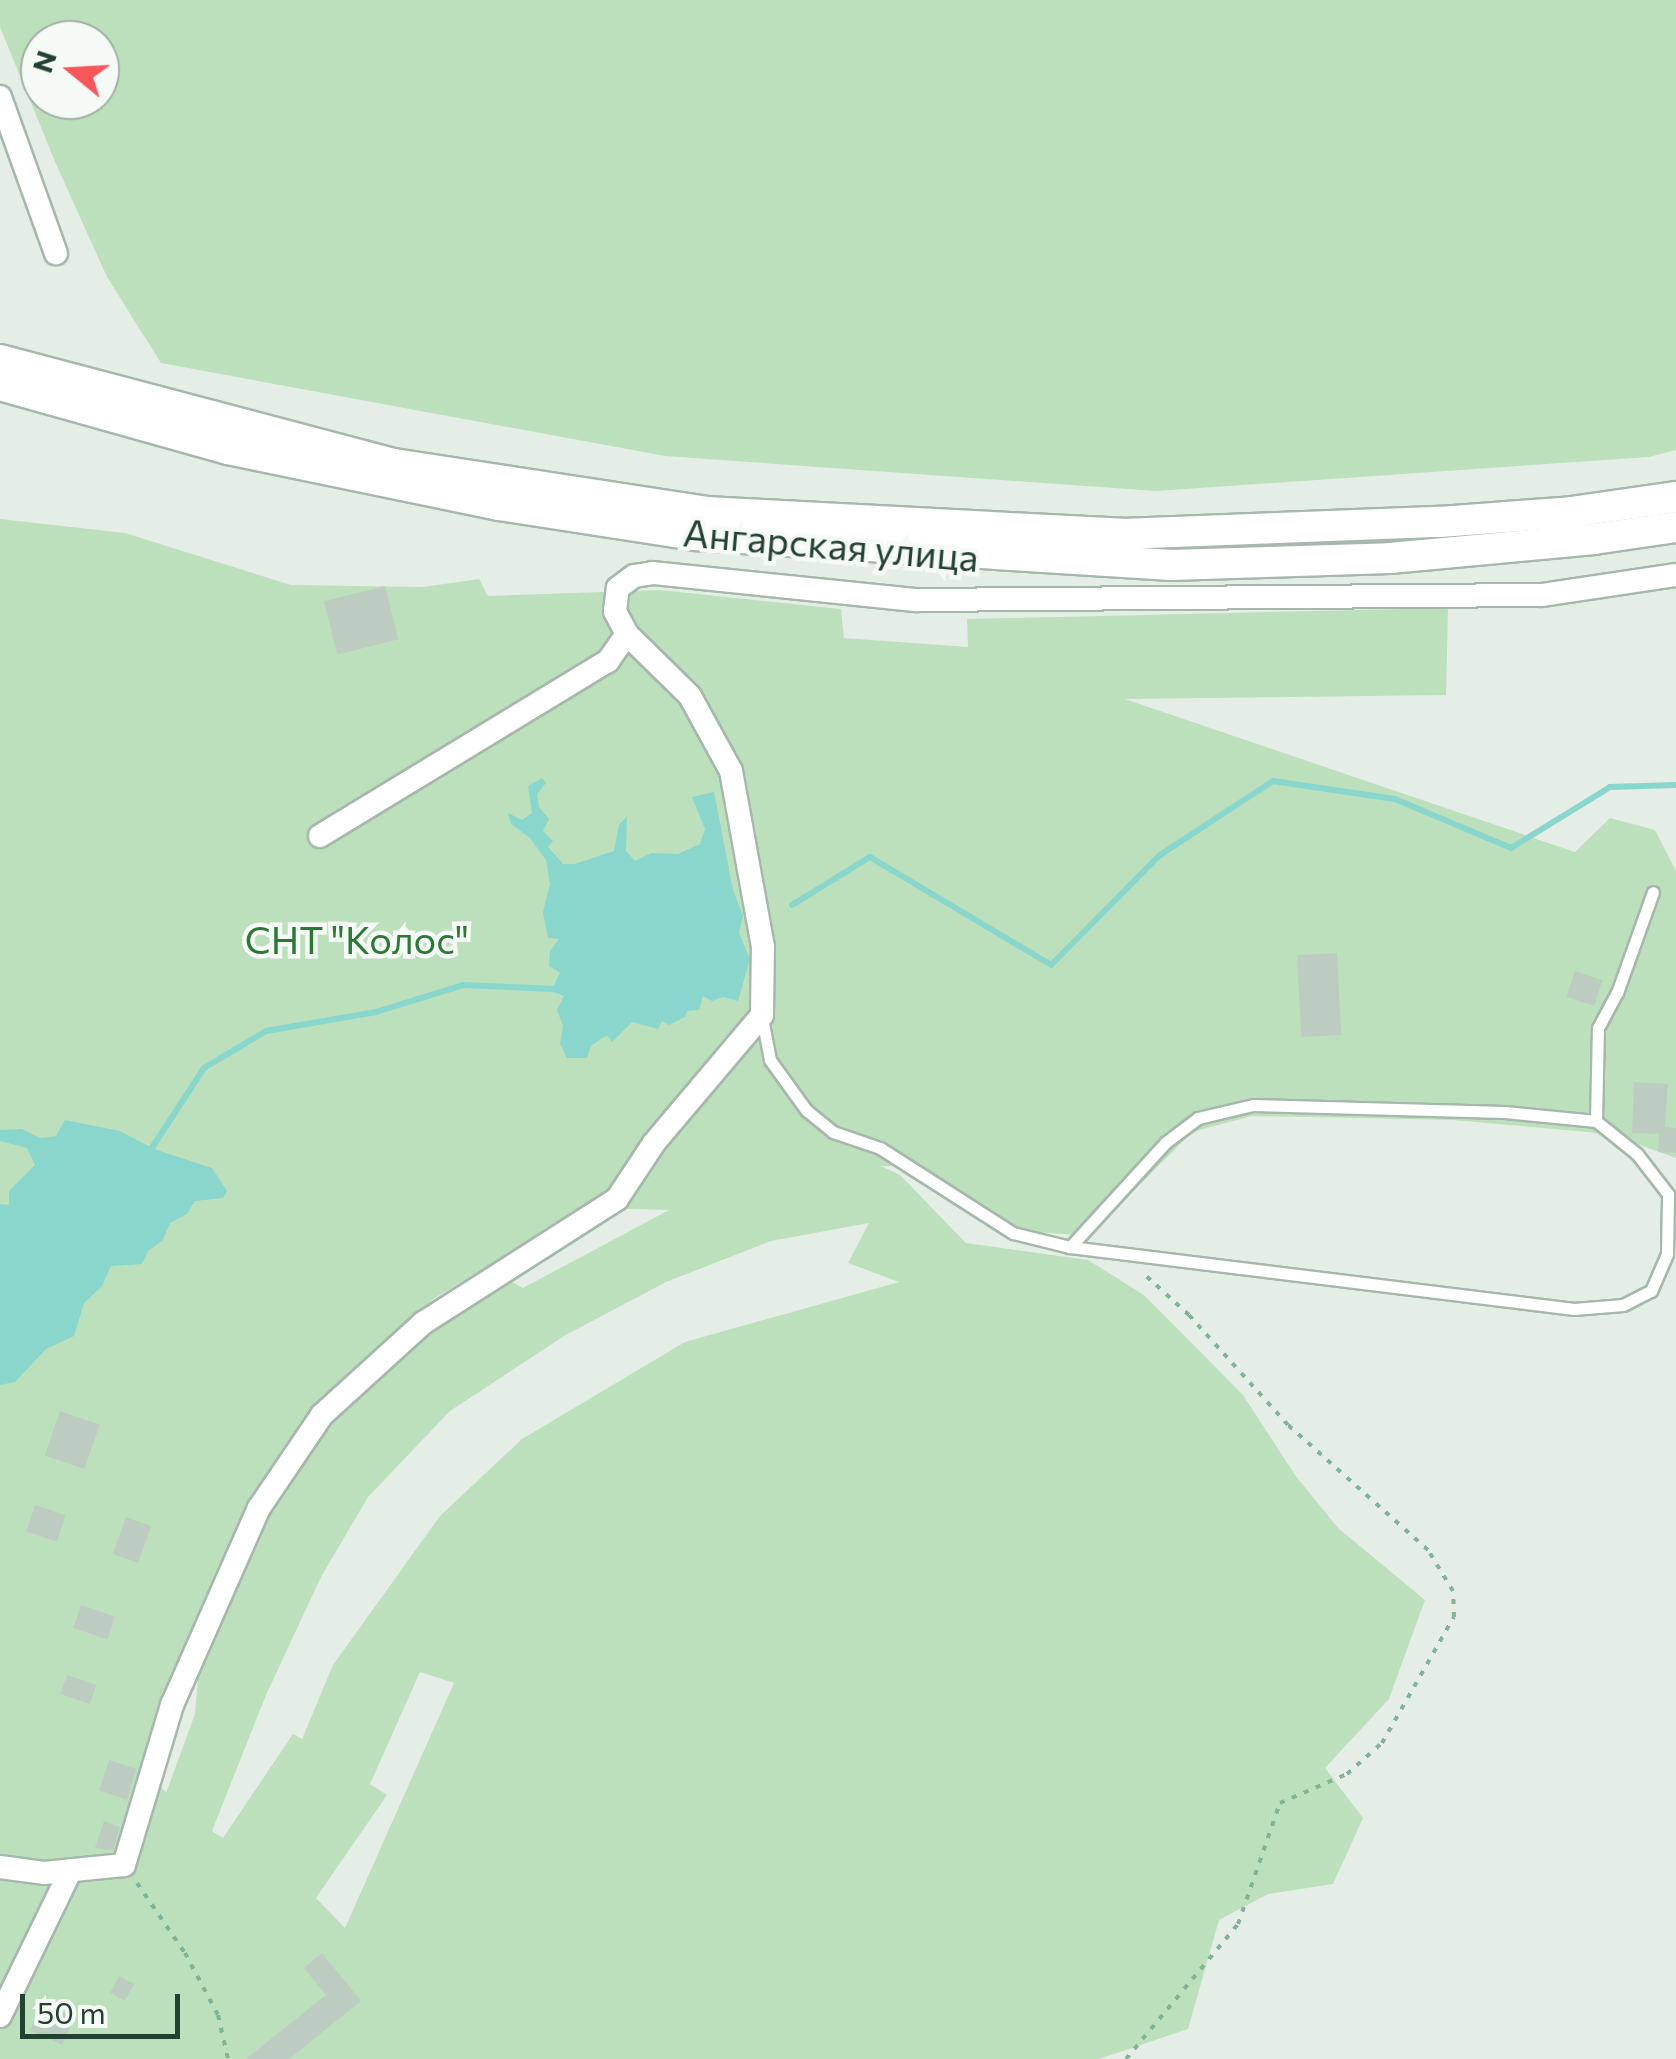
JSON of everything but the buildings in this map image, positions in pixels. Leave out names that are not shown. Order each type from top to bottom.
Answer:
[{"type":"main road","name":"Ангарская улица","points":[[0,360],[394,464],[706,512],[1160,534],[1440,522],[1572,512],[1676,497]]},
{"type":"main road","name":"Ангарская улица","points":[[0,385],[228,449],[498,504],[694,535],[1171,566],[1390,558],[1676,527]]},
{"type":"street","points":[[0,97],[56,253]]},
{"type":"street","points":[[0,1867],[44,1873],[124,1865],[172,1706],[258,1508],[322,1416],[423,1323],[617,1199],[654,1143],[762,1014],[763,947],[731,772],[690,696],[627,634],[615,611],[618,588],[634,576],[653,574],[916,600],[1542,595],[1676,575]]},
{"type":"street","points":[[320,836],[608,661],[627,634]]},
{"type":"street","points":[[0,2016],[71,1870]]},
{"type":"lane","points":[[1596,1120],[1598,1028],[1617,993],[1653,892]]},
{"type":"lane","points":[[762,1014],[770,1060],[806,1110],[834,1132],[880,1148],[1012,1234],[1070,1247],[1574,1309],[1623,1305],[1651,1292],[1668,1254],[1668,1194],[1636,1154],[1596,1120],[1504,1112],[1253,1105],[1198,1118],[1165,1144],[1070,1247]]},
{"type":"path","points":[[1120,1252],[1189,1315],[1288,1425],[1428,1550],[1453,1591],[1454,1618],[1382,1743],[1347,1774],[1280,1803],[1238,1924],[1126,2059]]},
{"type":"path","points":[[124,1865],[185,1953],[218,2015],[228,2059]]},
{"type":"green space","points":[[0,0],[1676,0],[1676,450],[1649,457],[1156,491],[665,456],[161,363],[107,277],[38,120],[120,120],[120,20],[20,20],[20,76],[0,27]]},
{"type":"green space","name":"СНТ \"Колос\"","points":[[0,519],[125,533],[291,585],[423,587],[479,579],[488,596],[660,590],[841,609],[844,638],[968,647],[967,619],[1448,608],[1446,695],[1125,699],[1575,852],[1610,818],[1655,830],[1676,871],[1676,1158],[1609,1134],[1453,1120],[1252,1116],[1192,1132],[1089,1236],[1023,1231],[919,1166],[881,1166],[900,1175],[966,1243],[1088,1260],[1144,1295],[1243,1395],[1295,1475],[1338,1528],[1425,1600],[1389,1699],[1325,1768],[1363,1818],[1333,1884],[1268,1894],[1219,1920],[1188,2029],[1099,2059],[0,2059]],"holes":[[[596,1208],[669,1210],[523,1288],[510,1281],[430,1325],[329,1419],[249,1516],[269,1471],[433,1299],[480,1271],[535,1250]],[[869,1223],[848,1263],[899,1282],[685,1342],[522,1439],[440,1516],[333,1665],[302,1739],[293,1734],[223,1838],[212,1831],[266,1695],[321,1577],[368,1497],[450,1411],[564,1336],[666,1282],[771,1241]],[[200,1656],[195,1714],[166,1793],[145,1766]],[[420,1672],[454,1683],[345,1928],[316,1898],[387,1795],[370,1784]]]},
{"type":"water","points":[[542,778],[546,783],[537,794],[539,807],[549,819],[543,831],[553,841],[548,847],[563,864],[614,851],[619,825],[627,816],[626,851],[635,861],[651,853],[678,854],[700,844],[705,829],[692,797],[714,792],[733,890],[743,916],[739,933],[750,959],[738,1001],[723,997],[712,1001],[703,996],[699,1010],[687,1011],[685,1017],[669,1025],[662,1021],[658,1029],[632,1022],[612,1042],[607,1035],[591,1046],[587,1058],[567,1058],[560,1044],[563,1026],[557,1010],[564,996],[551,991],[560,973],[549,966],[550,951],[559,939],[548,938],[543,912],[550,884],[546,860],[530,838],[511,824],[508,813],[522,820],[532,813],[528,786]]},
{"type":"water","points":[[65,1120],[120,1131],[154,1149],[212,1168],[227,1191],[223,1198],[195,1201],[187,1214],[170,1223],[163,1240],[148,1251],[142,1264],[111,1266],[102,1286],[84,1303],[74,1336],[46,1349],[15,1382],[0,1385],[0,1204],[9,1205],[9,1191],[35,1165],[27,1148],[0,1141],[0,1130],[22,1129],[40,1138],[56,1136]]},
{"type":"waterway","points":[[792,905],[870,857],[1051,965],[1160,855],[1273,781],[1395,799],[1511,848],[1610,787],[1676,785]]},
{"type":"waterway","points":[[148,1154],[204,1068],[266,1031],[376,1012],[463,985],[557,989]]}]
